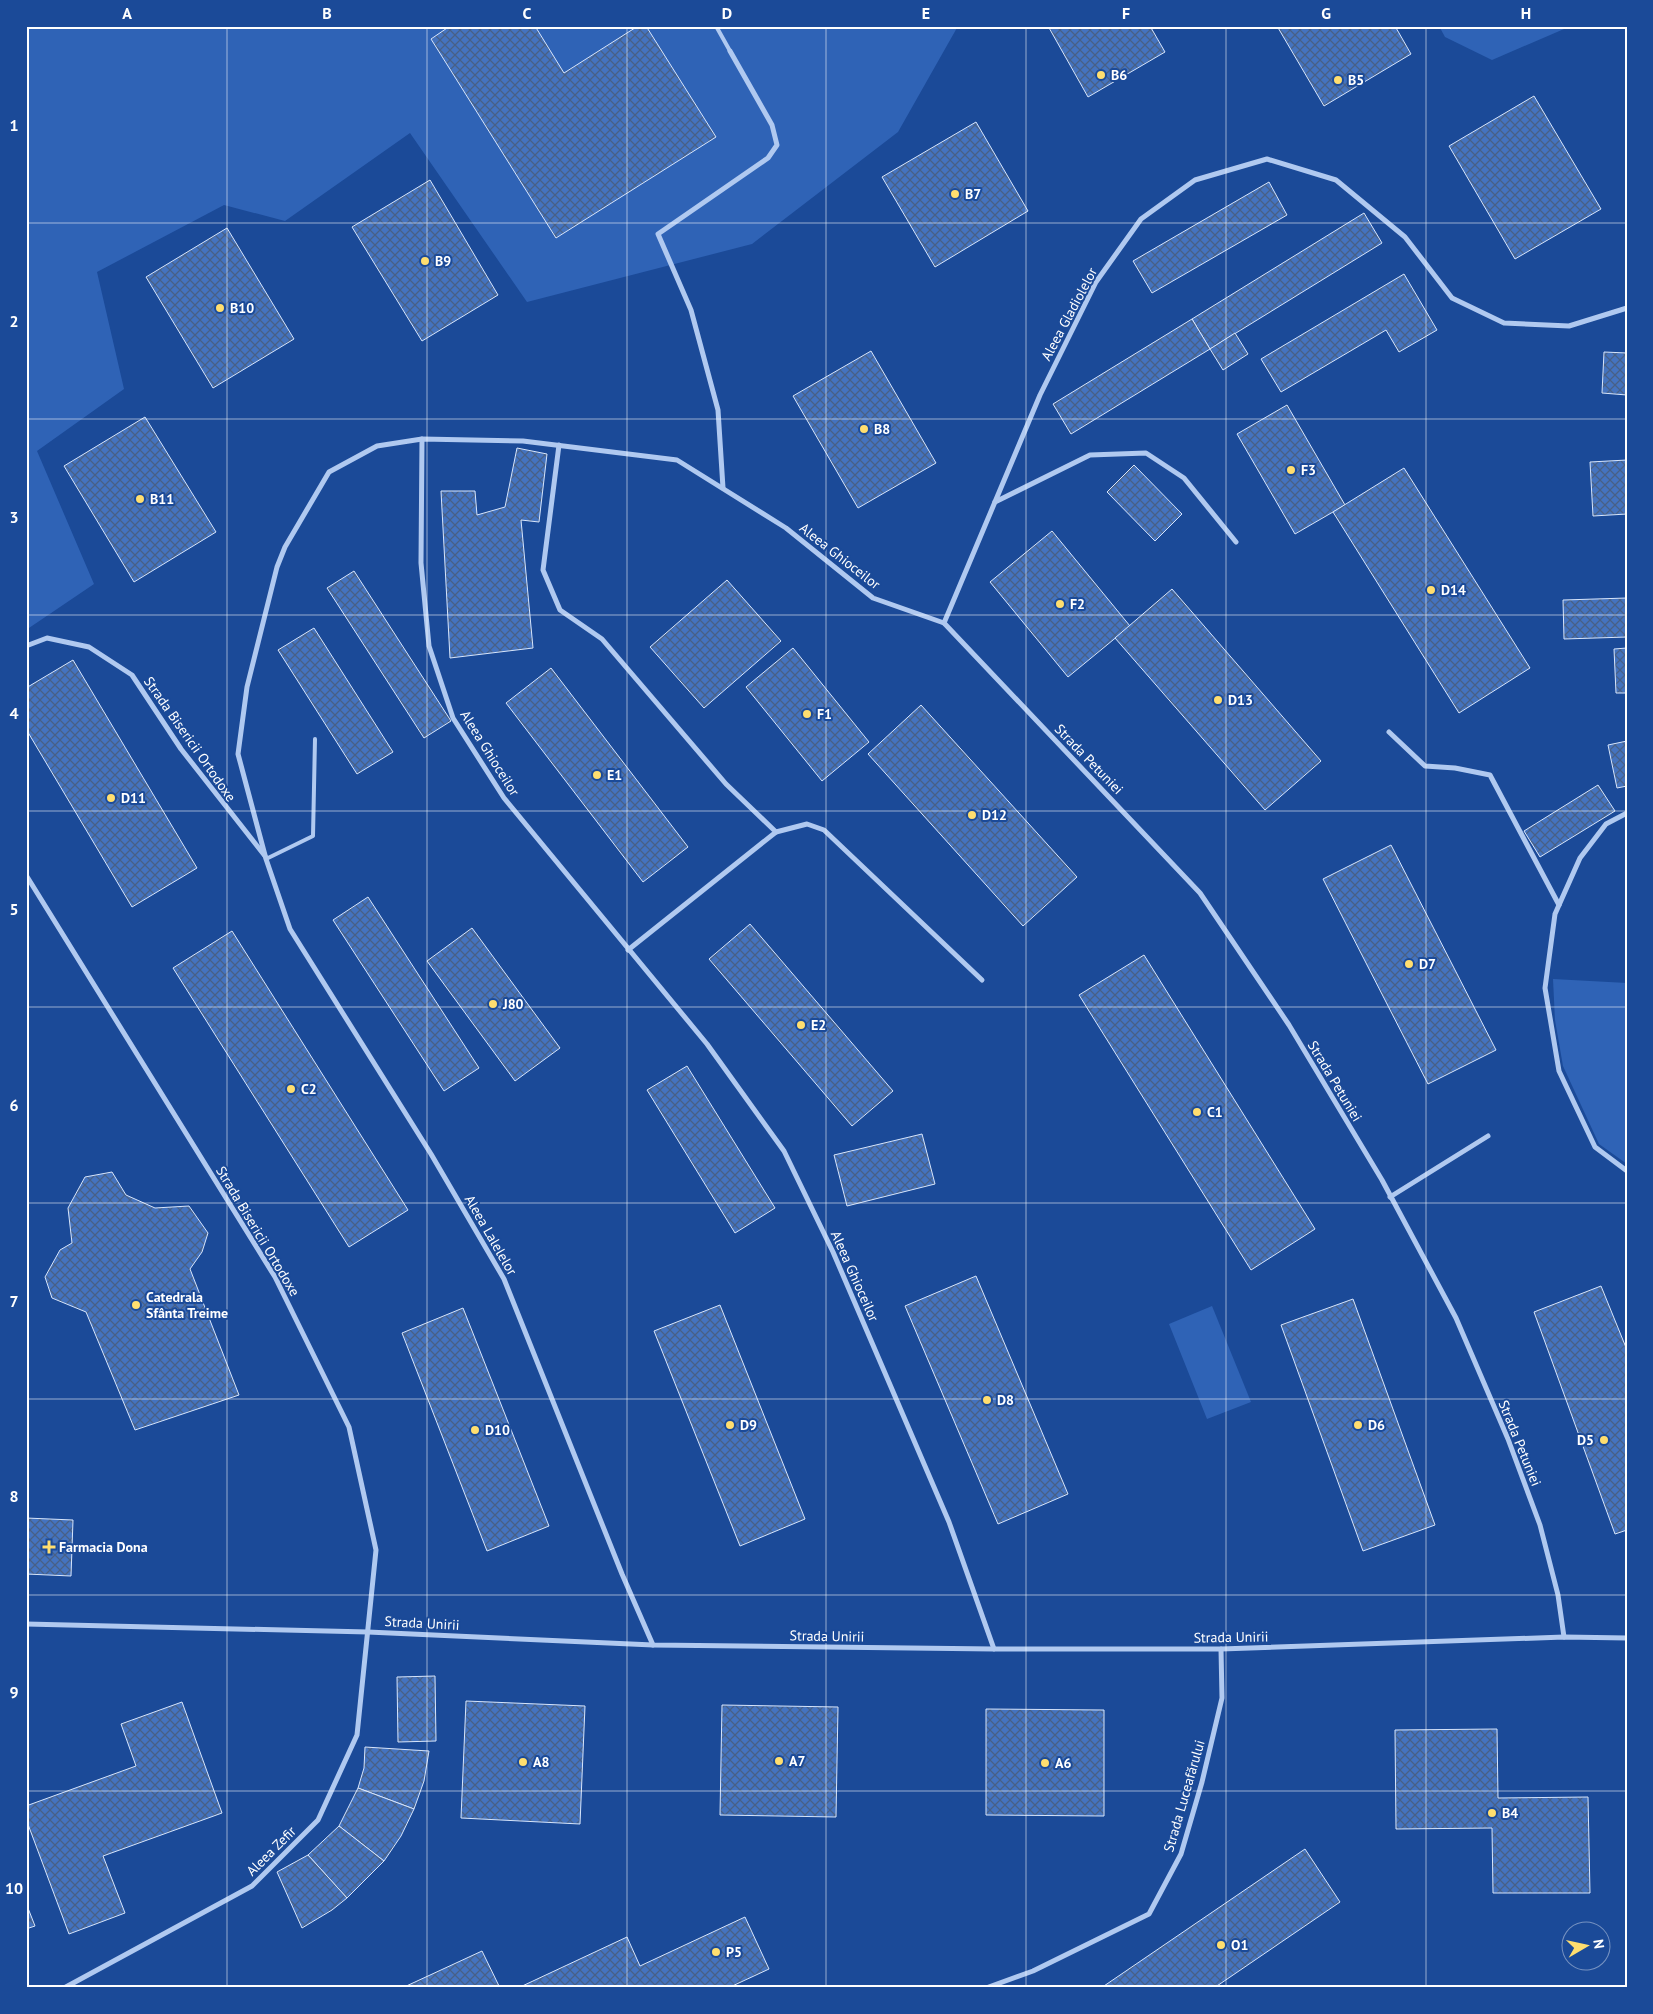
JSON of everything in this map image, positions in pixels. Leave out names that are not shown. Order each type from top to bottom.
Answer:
[{"type":"street","points":[[723,488],[718,410],[691,310],[658,234],[768,158],[777,145],[772,125],[730,51]]},
{"type":"street","name":"Aleea Gladiolelor","points":[[944,623],[1040,395],[1096,282],[1141,219],[1196,180],[1267,159],[1336,180],[1405,236],[1452,298],[1504,323],[1569,326],[1627,308]]},
{"type":"street","name":"Aleea Ghioceilor","points":[[266,859],[238,754],[247,687],[277,568],[285,547],[329,472],[377,446],[422,439],[523,441],[677,460],[786,528],[873,598],[944,623]]},
{"type":"street","name":"Aleea Ghioceilor","points":[[422,439],[422,564],[429,646],[453,718],[504,798],[707,1044],[784,1151],[833,1252],[949,1522],[994,1649]]},
{"type":"street","points":[[559,446],[544,570],[560,610],[602,639],[726,784],[776,832]]},
{"type":"street","points":[[995,502],[1090,455],[1146,453],[1184,478],[1236,542]]},
{"type":"street","name":"Strada Petuniei","points":[[944,623],[1200,893],[1289,1026],[1390,1196],[1456,1318],[1508,1439],[1540,1525],[1558,1595],[1564,1637]]},
{"type":"street","name":"Strada Bisericii Ortodoxe","points":[[26,646],[47,638],[89,647],[132,675],[181,749],[266,859]]},
{"type":"street","points":[[1389,732],[1425,766],[1455,768],[1490,775],[1559,905]]},
{"type":"street","points":[[1627,813],[1606,824],[1580,858],[1555,914],[1545,988],[1559,1071],[1595,1147],[1627,1171]]},
{"type":"street","points":[[628,950],[776,832],[807,824],[824,830],[982,980]]},
{"type":"street","name":"Aleea Lalelelor","points":[[266,859],[290,928],[431,1154],[504,1279],[622,1574],[653,1645]]},
{"type":"street","name":"Strada Bisericii Ortodoxe","points":[[26,875],[275,1277],[349,1428],[376,1550],[368,1632]]},
{"type":"street","points":[[1390,1196],[1488,1136]]},
{"type":"street","name":"Strada Unirii","points":[[26,1624],[368,1632],[653,1645],[994,1649],[1221,1649],[1564,1637],[1627,1638]]},
{"type":"street","name":"Aleea Zefir","points":[[64,1988],[252,1886],[318,1820],[357,1735],[368,1632]]},
{"type":"street","name":"Strada Luceafărului","points":[[986,1988],[1033,1971],[1150,1914],[1181,1854],[1202,1782],[1222,1698],[1221,1649]]},
{"type":"lane","points":[[716,26],[730,51]]},
{"type":"lane","points":[[266,859],[313,836],[315,739]]},
{"type":"shaded area","points":[[26,26],[958,26],[898,132],[752,244],[527,302],[410,133],[285,221],[224,205],[97,272],[124,389],[37,451],[94,584],[26,630]]},
{"type":"shaded area","points":[[1439,26],[1571,26],[1492,60],[1445,37]]},
{"type":"shaded area","points":[[1553,979],[1627,983],[1627,1164],[1599,1144],[1563,1066],[1555,1020]]},
{"type":"shaded area","points":[[1212,1306],[1251,1402],[1207,1419],[1169,1324]]},
{"type":"building","points":[[450,26],[535,26],[564,73],[638,26],[646,26],[716,137],[556,238],[431,39]]},
{"type":"building","name":"B6","points":[[1048,26],[1150,26],[1165,52],[1088,97]]},
{"type":"building","name":"B5","points":[[1277,26],[1395,26],[1411,54],[1324,106]]},
{"type":"building","points":[[1534,96],[1601,209],[1515,259],[1449,146]]},
{"type":"building","name":"B7","points":[[976,122],[1028,211],[935,267],[882,177]]},
{"type":"building","name":"B9","points":[[430,180],[498,295],[422,341],[352,227]]},
{"type":"building","points":[[1269,182],[1287,215],[1152,293],[1133,261]]},
{"type":"building","points":[[1364,213],[1382,243],[1210,349],[1192,319]]},
{"type":"building","name":"B10","points":[[227,228],[294,339],[213,388],[146,277]]},
{"type":"building","points":[[1404,274],[1437,330],[1399,352],[1386,330],[1281,392],[1261,359]]},
{"type":"building","points":[[1192,319],[1210,349],[1071,434],[1053,404]]},
{"type":"building","points":[[1235,333],[1248,354],[1223,370],[1210,349]]},
{"type":"building","name":"B8","points":[[871,351],[936,463],[858,508],[793,396]]},
{"type":"building","points":[[1604,352],[1627,353],[1627,395],[1602,393]]},
{"type":"building","name":"F3","points":[[1287,405],[1345,505],[1295,534],[1237,434]]},
{"type":"building","name":"B11","points":[[145,417],[216,532],[134,582],[64,466]]},
{"type":"building","points":[[517,448],[547,454],[539,522],[521,520],[533,648],[450,658],[441,491],[475,491],[477,515],[505,507]]},
{"type":"building","points":[[1627,460],[1627,514],[1593,516],[1590,462]]},
{"type":"building","points":[[1134,465],[1182,514],[1155,541],[1107,492]]},
{"type":"building","name":"D14","points":[[1404,468],[1530,668],[1459,713],[1333,512]]},
{"type":"building","name":"F2","points":[[1052,531],[1130,626],[1068,677],[990,582]]},
{"type":"building","points":[[354,571],[451,721],[424,738],[327,588]]},
{"type":"building","points":[[727,580],[781,641],[704,708],[650,647]]},
{"type":"building","name":"D13","points":[[1172,589],[1321,761],[1265,810],[1115,638]]},
{"type":"building","points":[[1627,598],[1627,637],[1564,639],[1563,600]]},
{"type":"building","points":[[314,628],[393,752],[357,774],[278,650]]},
{"type":"building","name":"F1","points":[[793,648],[869,742],[822,781],[746,687]]},
{"type":"building","points":[[1627,648],[1627,693],[1616,693],[1614,649]]},
{"type":"building","name":"D11","points":[[73,660],[197,868],[132,907],[26,729],[26,688]]},
{"type":"building","name":"E1","points":[[551,668],[688,847],[643,882],[506,703]]},
{"type":"building","name":"D12","points":[[921,705],[1077,877],[1023,926],[868,754]]},
{"type":"building","points":[[1627,741],[1627,786],[1617,788],[1608,745]]},
{"type":"building","points":[[1598,785],[1615,811],[1540,857],[1524,831]]},
{"type":"building","name":"D7","points":[[1391,845],[1496,1050],[1428,1084],[1323,879]]},
{"type":"building","points":[[368,897],[479,1068],[444,1091],[333,920]]},
{"type":"building","name":"E2","points":[[750,924],[893,1091],[852,1126],[709,959]]},
{"type":"building","name":"J80","points":[[472,928],[560,1048],[515,1081],[427,961]]},
{"type":"building","name":"C2","points":[[232,931],[408,1210],[349,1247],[173,968]]},
{"type":"building","name":"C1","points":[[1144,955],[1315,1229],[1251,1270],[1079,995]]},
{"type":"building","points":[[687,1066],[775,1208],[735,1233],[647,1090]]},
{"type":"building","points":[[922,1134],[935,1184],[847,1206],[834,1155]]},
{"type":"building","name":"Catedrala Sfânta Treime","points":[[112,1172],[126,1195],[155,1208],[189,1206],[208,1233],[202,1252],[190,1269],[239,1395],[135,1430],[86,1312],[52,1298],[45,1277],[60,1250],[72,1243],[68,1208],[85,1177]]},
{"type":"building","name":"D8","points":[[976,1276],[1068,1494],[998,1524],[905,1306]]},
{"type":"building","name":"D5","points":[[1601,1286],[1627,1350],[1627,1530],[1615,1534],[1534,1312]]},
{"type":"building","name":"D6","points":[[1353,1299],[1435,1525],[1363,1551],[1281,1325]]},
{"type":"building","name":"D9","points":[[720,1305],[805,1519],[740,1546],[654,1331]]},
{"type":"building","name":"D10","points":[[463,1308],[549,1526],[487,1551],[402,1333]]},
{"type":"building","name":"Farmacia Dona","points":[[26,1518],[73,1520],[71,1576],[26,1574]]},
{"type":"building","points":[[435,1676],[436,1741],[398,1742],[397,1677]]},
{"type":"building","name":"A8","points":[[466,1701],[585,1706],[580,1824],[461,1818]]},
{"type":"building","points":[[182,1702],[222,1813],[103,1856],[125,1913],[69,1934],[26,1819],[26,1806],[136,1766],[121,1724]]},
{"type":"building","name":"A7","points":[[722,1705],[838,1707],[836,1817],[720,1815]]},
{"type":"building","name":"A6","points":[[986,1709],[1104,1710],[1104,1816],[986,1815]]},
{"type":"building","name":"B4","points":[[1497,1729],[1498,1798],[1588,1797],[1590,1893],[1493,1893],[1492,1828],[1396,1829],[1395,1730]]},
{"type":"building","points":[[365,1747],[429,1751],[424,1781],[414,1809],[358,1788],[364,1768]]},
{"type":"building","points":[[358,1788],[414,1809],[401,1836],[384,1861],[339,1826]]},
{"type":"building","points":[[339,1826],[384,1861],[347,1898],[308,1855]]},
{"type":"building","name":"O1","points":[[1305,1849],[1340,1902],[1214,1988],[1101,1988]]},
{"type":"building","points":[[308,1855],[347,1898],[332,1910],[302,1928],[277,1872]]},
{"type":"building","points":[[26,1903],[35,1926],[26,1929]]},
{"type":"building","name":"P5","points":[[745,1917],[769,1969],[728,1988],[518,1988],[627,1937],[640,1966]]},
{"type":"building","points":[[482,1951],[500,1988],[402,1988]]},
{"type":"place","name":"B6","points":[[1101,75]]},
{"type":"place","name":"B5","points":[[1338,80]]},
{"type":"place","name":"B7","points":[[955,194]]},
{"type":"place","name":"B9","points":[[425,261]]},
{"type":"place","name":"B10","points":[[220,308]]},
{"type":"place","name":"B8","points":[[864,429]]},
{"type":"place","name":"F3","points":[[1291,470]]},
{"type":"place","name":"B11","points":[[140,499]]},
{"type":"place","name":"D14","points":[[1431,590]]},
{"type":"place","name":"F2","points":[[1060,604]]},
{"type":"place","name":"D13","points":[[1218,700]]},
{"type":"place","name":"F1","points":[[807,714]]},
{"type":"place","name":"E1","points":[[597,775]]},
{"type":"place","name":"D11","points":[[111,798]]},
{"type":"place","name":"D12","points":[[972,815]]},
{"type":"place","name":"D7","points":[[1409,964]]},
{"type":"place","name":"J80","points":[[493,1004]]},
{"type":"place","name":"E2","points":[[801,1025]]},
{"type":"place","name":"C2","points":[[291,1089]]},
{"type":"place","name":"C1","points":[[1197,1112]]},
{"type":"place","name":"Catedrala Sfânta Treime","points":[[136,1305]]},
{"type":"place","name":"D8","points":[[987,1400]]},
{"type":"place","name":"D9","points":[[730,1425]]},
{"type":"place","name":"D6","points":[[1358,1425]]},
{"type":"place","name":"D10","points":[[475,1430]]},
{"type":"place","name":"D5","points":[[1604,1440]]},
{"type":"place","name":"Farmacia Dona","points":[[49,1547]]},
{"type":"place","name":"A7","points":[[779,1761]]},
{"type":"place","name":"A8","points":[[523,1762]]},
{"type":"place","name":"A6","points":[[1045,1763]]},
{"type":"place","name":"B4","points":[[1492,1813]]},
{"type":"place","name":"O1","points":[[1221,1945]]},
{"type":"place","name":"P5","points":[[716,1952]]}]
